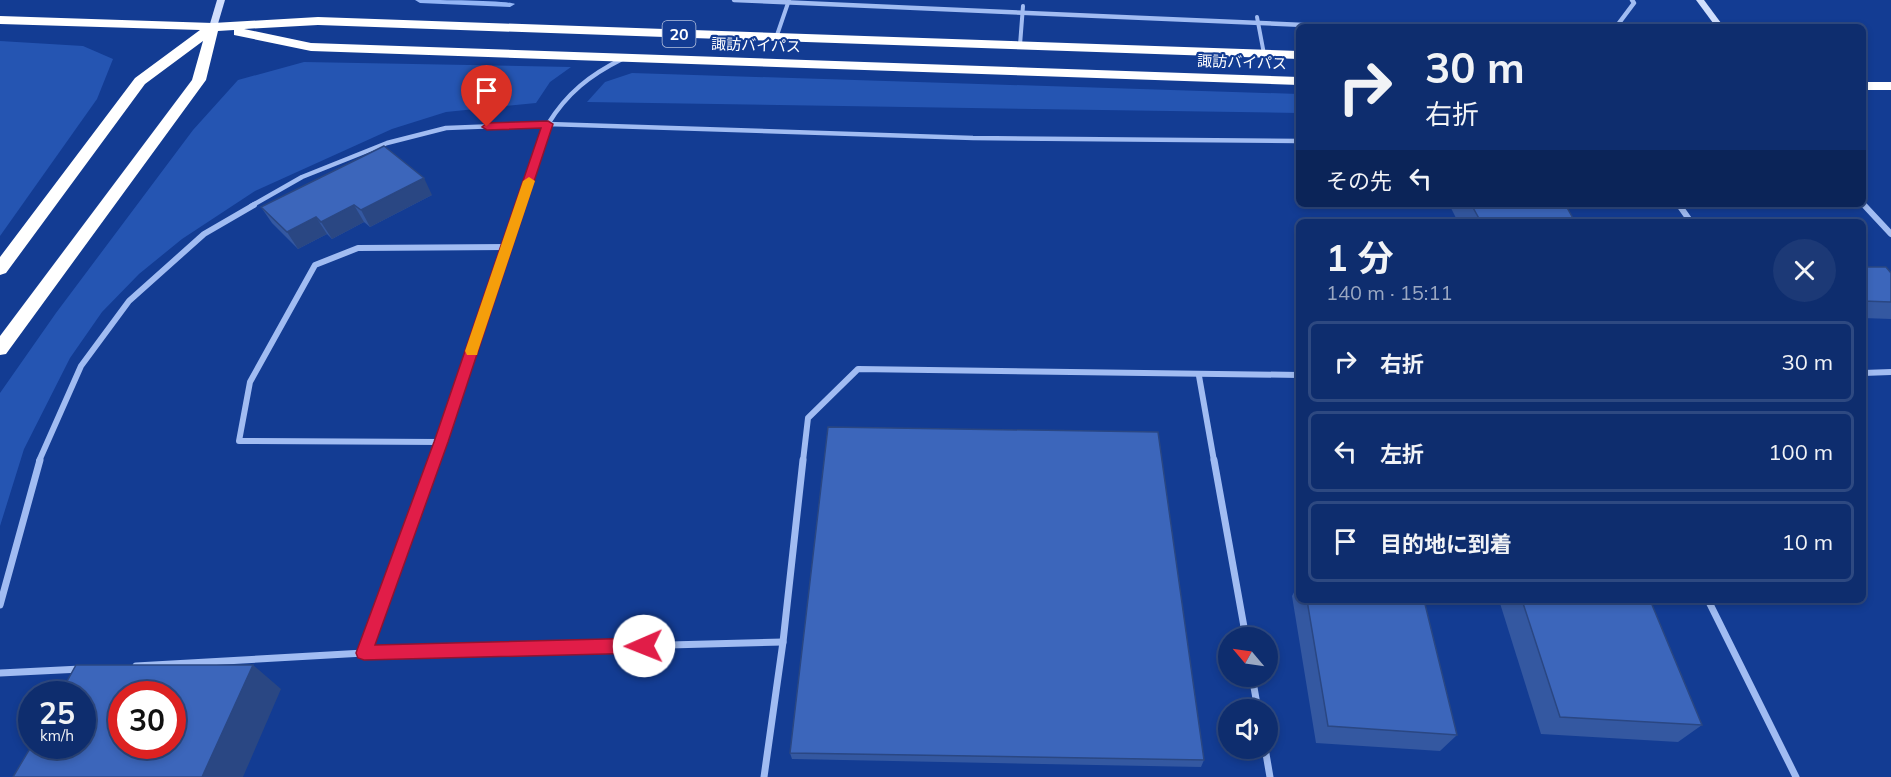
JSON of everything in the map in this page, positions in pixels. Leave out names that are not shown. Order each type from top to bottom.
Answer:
[{"type":"highway","name":"諏訪バイパス","points":[[0,20],[213,27],[318,21],[1296,55]]},
{"type":"highway","name":"諏訪バイパス","points":[[213,27],[311,47],[1296,81]]},
{"type":"highway","points":[[0,269],[140,81],[213,27]]},
{"type":"highway","points":[[0,350],[200,80],[213,27]]},
{"type":"highway","points":[[1866,86],[1891,86]]},
{"type":"street","points":[[213,27],[221,0]]},
{"type":"street","points":[[734,0],[1296,25]]},
{"type":"street","points":[[1618,24],[1634,3],[1632,0]]},
{"type":"street","points":[[1700,0],[1718,24]]},
{"type":"street","points":[[364,653],[441,442],[548,124],[560,102],[587,76],[625,57]]},
{"type":"street","points":[[0,604],[43,448],[81,366],[129,301],[204,234],[302,177],[387,143],[446,128],[548,124],[973,138],[1296,141]]},
{"type":"street","points":[[1866,207],[1891,234]]},
{"type":"street","points":[[441,442],[239,441],[250,382],[315,265],[358,248],[507,247]]},
{"type":"street","points":[[764,777],[783,642],[808,418],[858,369],[1199,376],[1296,375]]},
{"type":"street","points":[[1866,373],[1891,372]]},
{"type":"street","points":[[1199,376],[1243,627]]},
{"type":"street","points":[[1709,603],[1796,777]]},
{"type":"street","points":[[129,666],[364,653],[783,642]]},
{"type":"street","points":[[0,673],[94,668]]},
{"type":"street","points":[[1267,759],[1270,777]]},
{"type":"lane","points":[[776,38],[788,1]]},
{"type":"lane","points":[[1020,46],[1023,6]]},
{"type":"lane","points":[[1257,16],[1264,54]]},
{"type":"shaded area","points":[[0,41],[83,46],[113,59],[97,99],[0,236]]},
{"type":"shaded area","points":[[304,62],[571,67],[550,82],[536,103],[446,112],[392,129],[255,191],[182,239],[139,274],[102,312],[70,358],[24,449],[0,526],[0,393],[56,313],[193,130],[238,80]]},
{"type":"shaded area","points":[[632,73],[1296,94],[1296,113],[587,102],[605,82]]},
{"type":"building","points":[[384,146],[424,178],[361,210],[354,205],[321,222],[316,217],[287,232],[261,207]]},
{"type":"building","points":[[1473,207],[1567,207],[1573,219],[1479,219]]},
{"type":"building","points":[[1866,267],[1886,267],[1891,273],[1891,302],[1866,301]]},
{"type":"building","points":[[828,427],[1158,432],[1204,760],[790,753]]},
{"type":"building","points":[[1308,603],[1425,603],[1457,735],[1328,726]]},
{"type":"building","points":[[1523,603],[1651,603],[1702,725],[1560,717]]},
{"type":"building","points":[[76,665],[253,665],[202,777],[13,777],[24,759],[96,759],[96,681],[67,681]]},
{"type":"waterway","points":[[420,0],[510,4]]},
{"type":"slow traffic","points":[[472,351],[529,181]]},
{"type":"route","points":[[487,127],[548,124],[441,442],[364,653],[644,646]]}]
